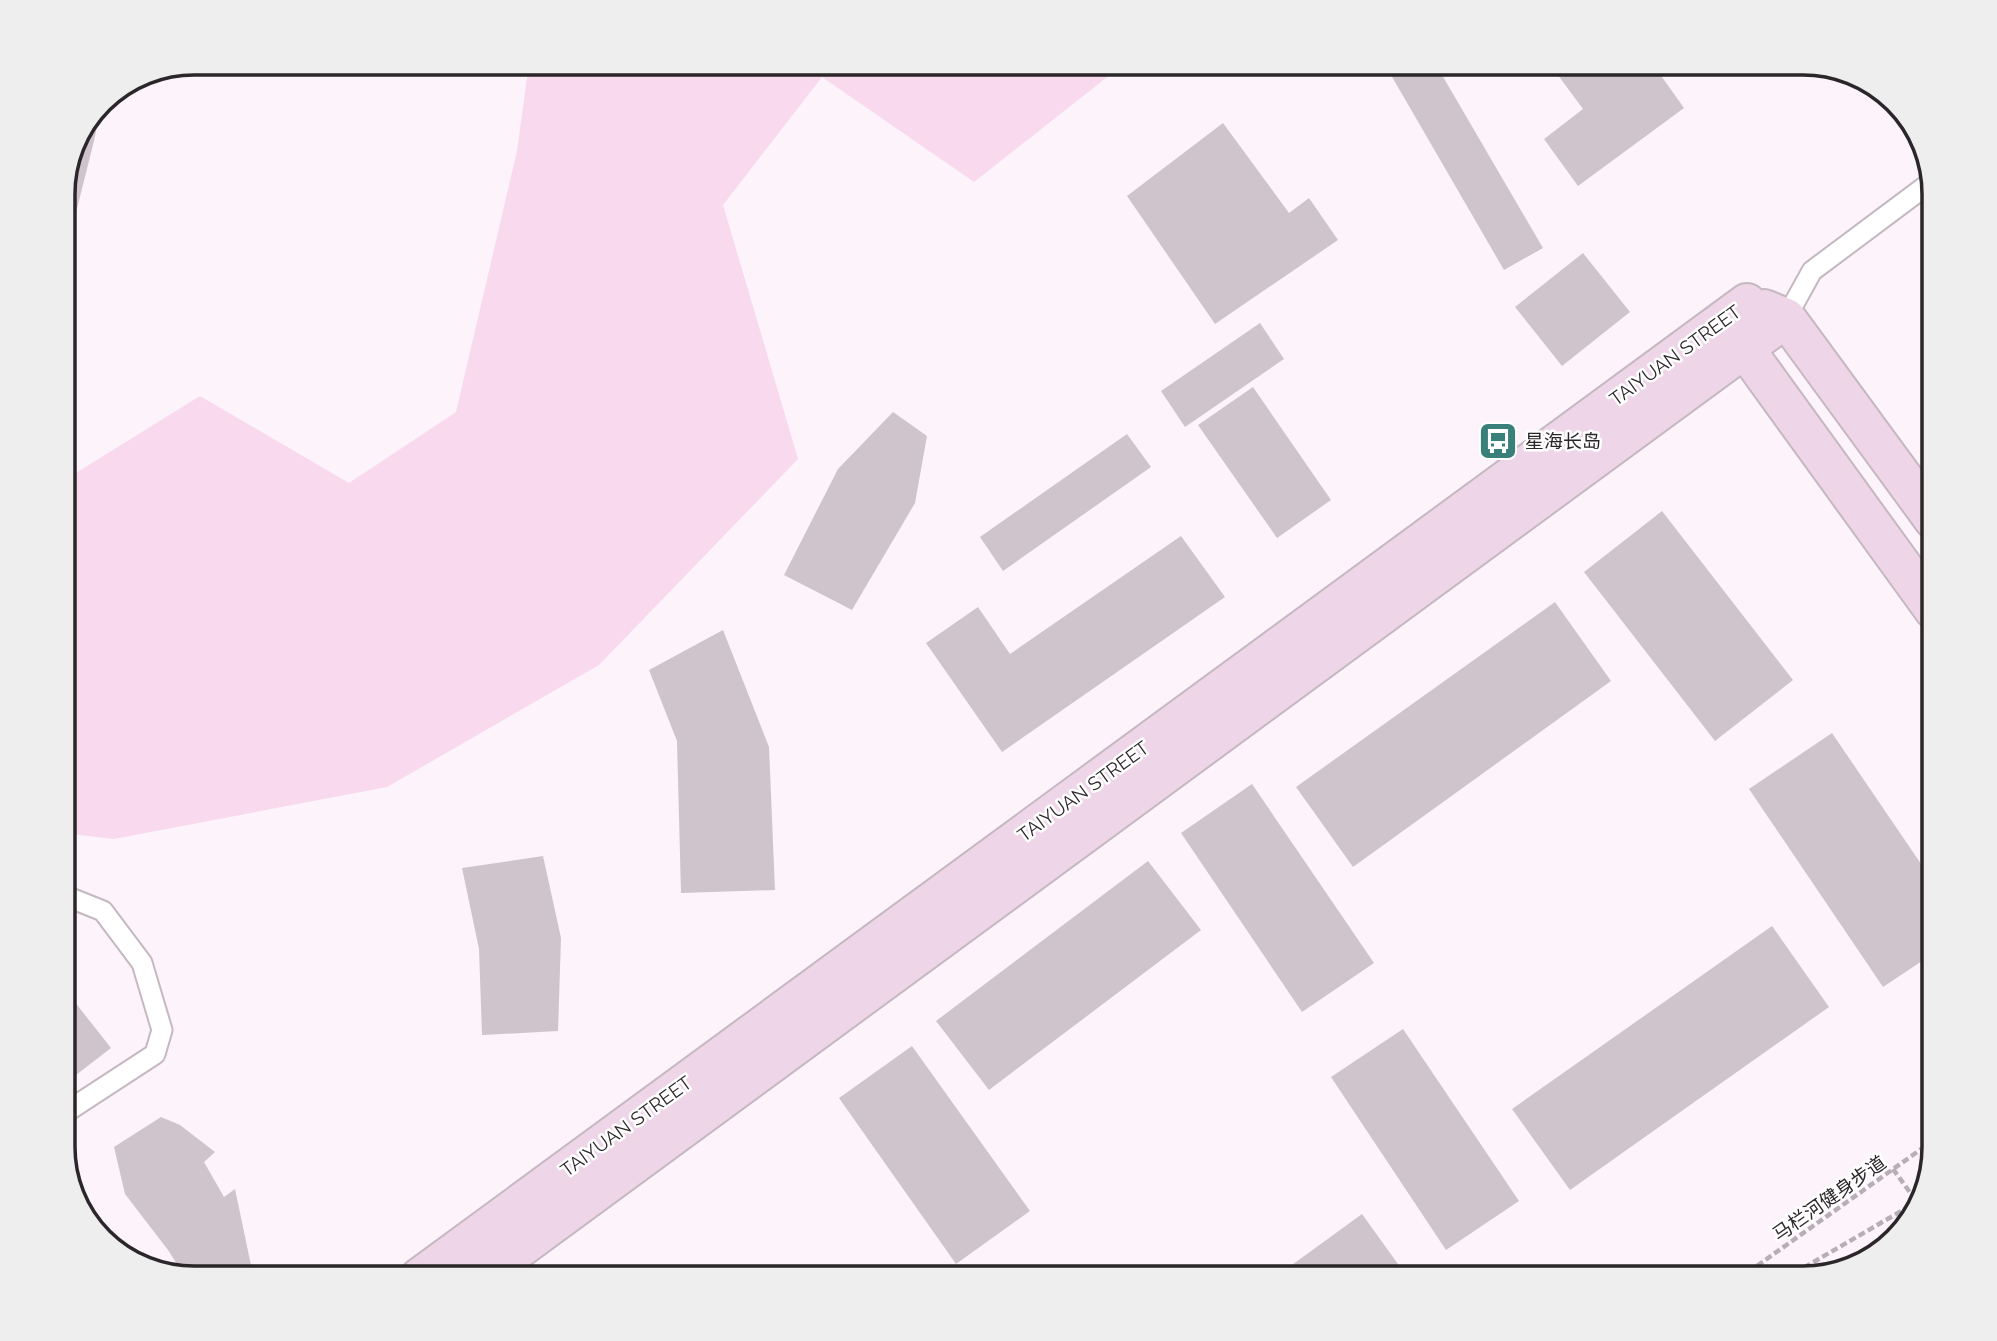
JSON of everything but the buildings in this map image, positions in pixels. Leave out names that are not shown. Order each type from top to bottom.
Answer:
[{"type":"main road","name":"TAIYUAN STREET","points":[[1747,303],[1786,318]]},
{"type":"main road","name":"TAIYUAN STREET","points":[[1747,303],[1745,349],[1922,593]]},
{"type":"main road","name":"TAIYUAN STREET","points":[[435,1266],[1747,303]]},
{"type":"main road","name":"TAIYUAN STREET","points":[[495,1266],[1786,318]]},
{"type":"main road","points":[[1786,318],[1922,504]]},
{"type":"lane","points":[[1786,318],[1812,271],[1922,189]]},
{"type":"lane","points":[[76,900],[103,911],[142,963],[162,1030],[155,1054],[76,1106]]},
{"type":"path","name":"马栏河健身步道","points":[[1757,1266],[1922,1149]]},
{"type":"path","points":[[1893,1169],[1911,1194]]},
{"type":"path","points":[[1807,1266],[1904,1210]]},
{"type":"shaded area","points":[[527,75],[1110,75],[974,182],[822,77],[723,205],[798,459],[599,665],[387,787],[114,839],[76,835],[76,473],[200,396],[349,483],[456,412],[517,151]]},
{"type":"place","name":"星海长岛","points":[[1498,441]]}]
